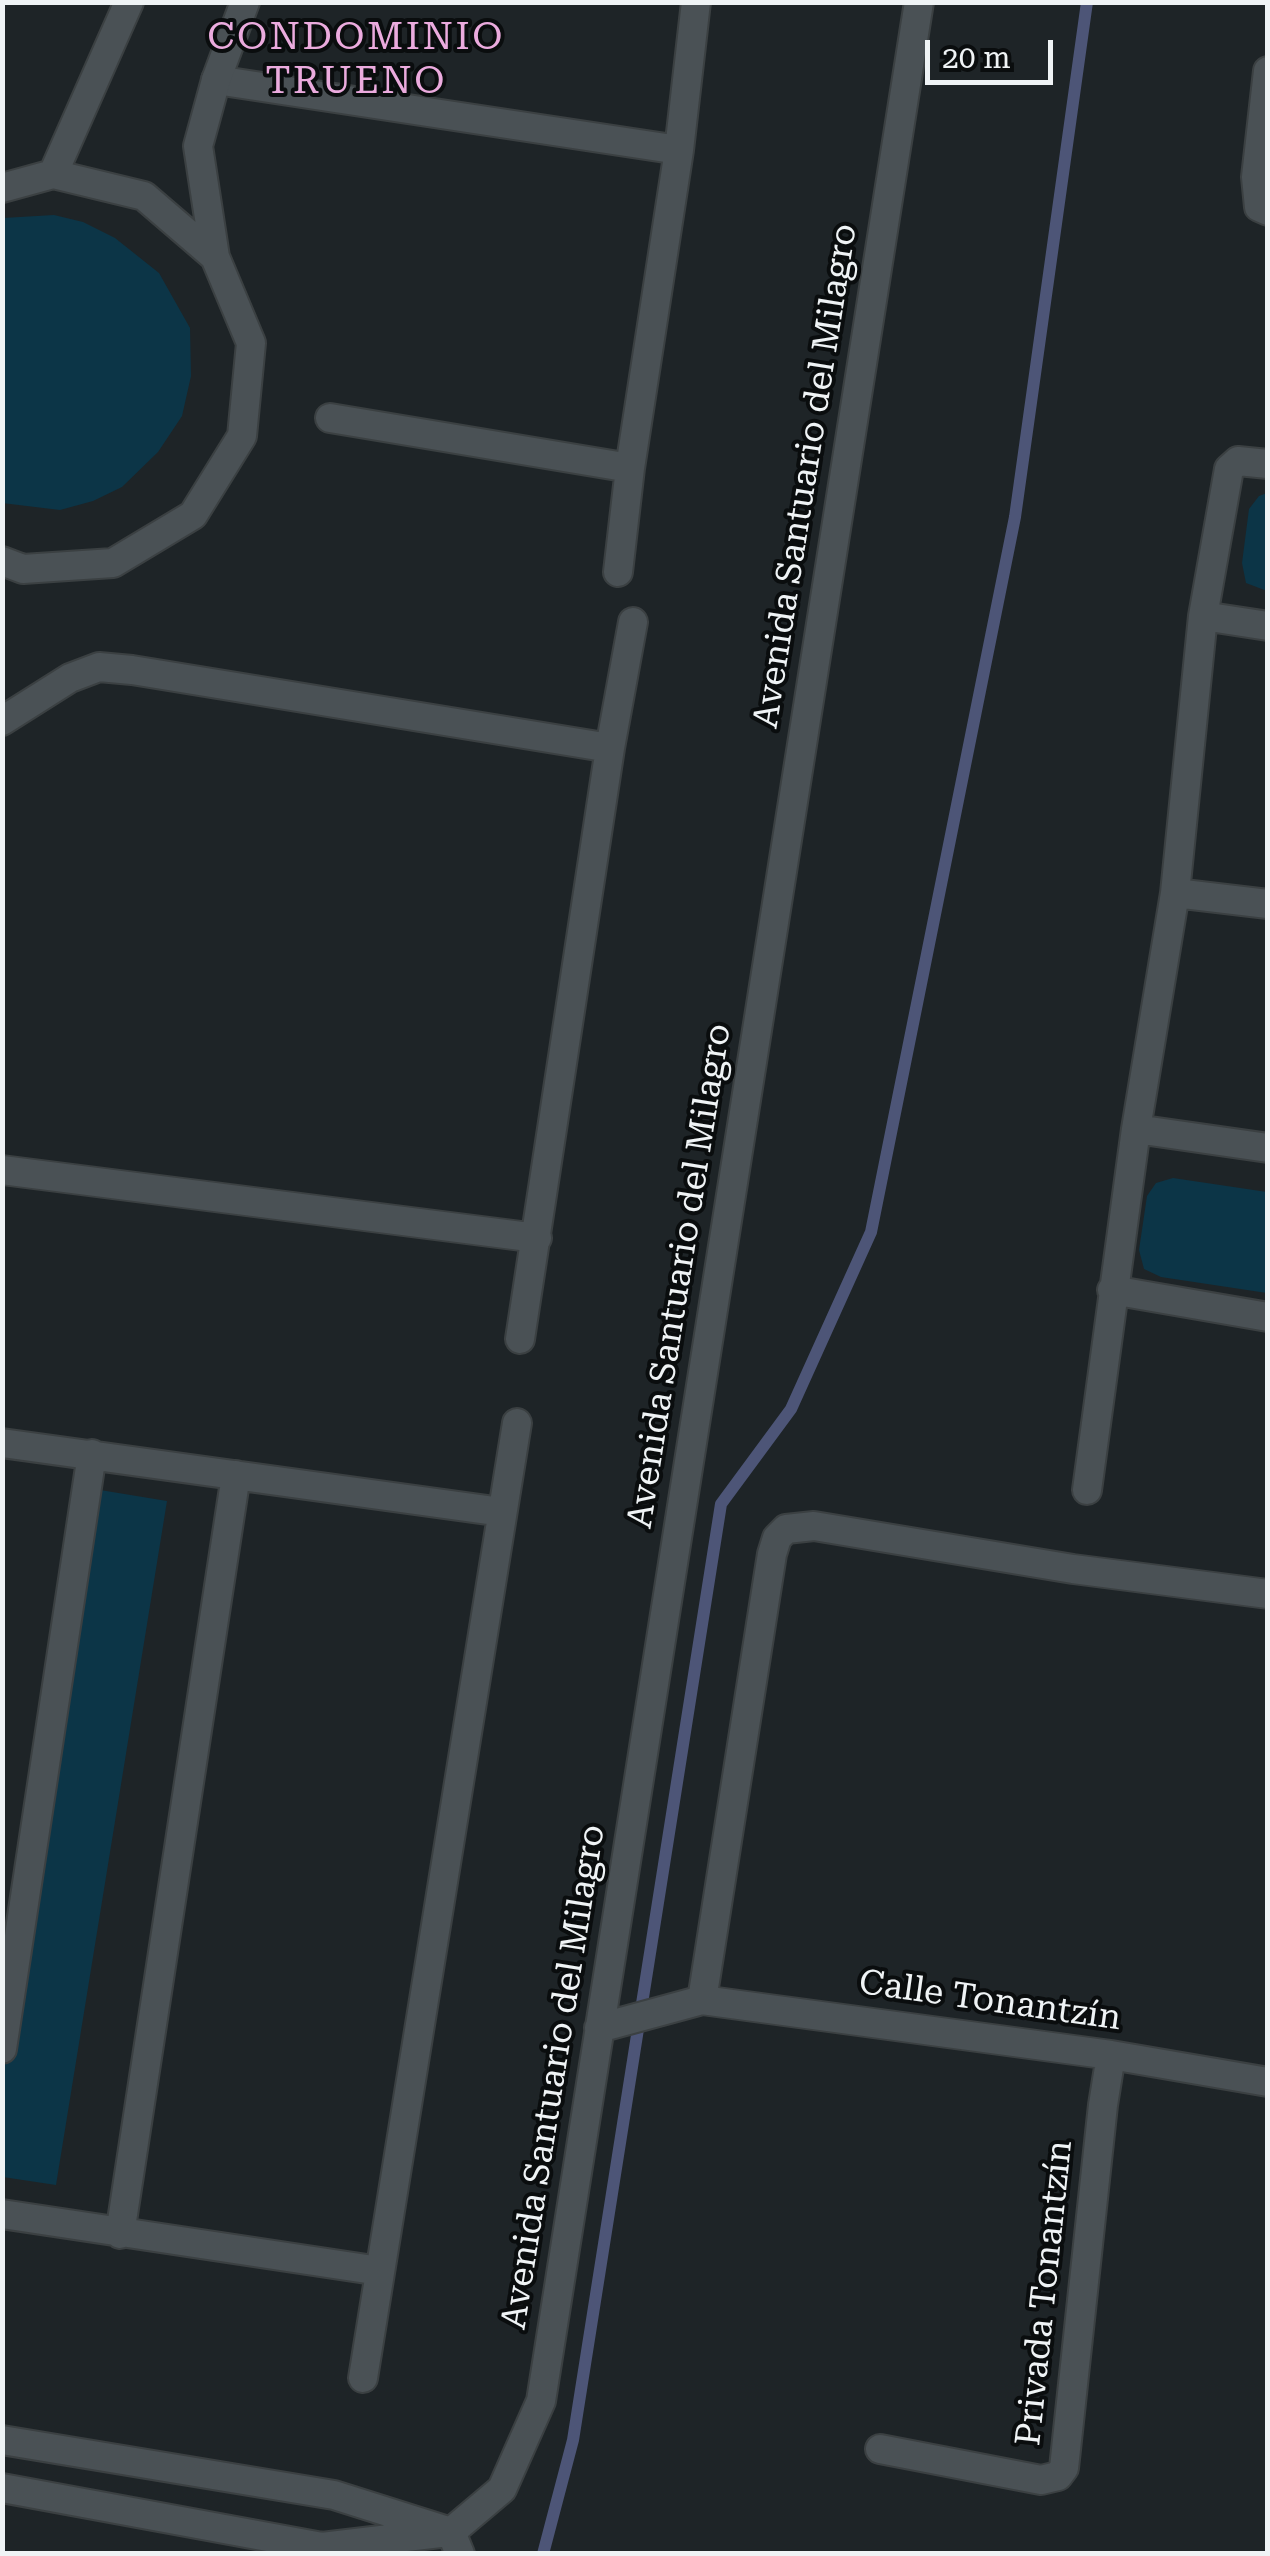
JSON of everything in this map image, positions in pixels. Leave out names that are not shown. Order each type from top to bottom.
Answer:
[{"type":"street","points":[[52,174],[128,2]]},
{"type":"street","points":[[2,561],[23,569],[113,563],[193,515],[242,436],[251,343],[216,256],[198,146],[216,80],[245,2]]},
{"type":"street","points":[[618,572],[630,468],[679,150],[696,2]]},
{"type":"street","name":"Avenida Santuario del Milagro","points":[[456,2543],[502,2489],[542,2401],[918,2]]},
{"type":"street","points":[[1263,209],[1256,164],[1268,71]]},
{"type":"street","points":[[216,80],[679,150]]},
{"type":"street","points":[[2,188],[52,174],[144,196],[216,256]]},
{"type":"street","points":[[330,418],[630,468]]},
{"type":"street","points":[[1087,1490],[1112,1290],[1175,893],[1203,616],[1229,469],[1238,461],[1268,464]]},
{"type":"street","points":[[1203,616],[1268,626]]},
{"type":"street","points":[[520,1339],[610,748],[633,622]]},
{"type":"street","points":[[2,721],[70,678],[99,667],[610,748]]},
{"type":"street","points":[[1175,893],[1268,904]]},
{"type":"street","points":[[1136,1129],[1268,1148]]},
{"type":"street","points":[[2,1170],[537,1238]]},
{"type":"street","points":[[1112,1290],[1268,1317]]},
{"type":"street","points":[[363,2378],[517,1423]]},
{"type":"street","points":[[2,1443],[502,1512]]},
{"type":"street","points":[[2,2048],[92,1454]]},
{"type":"street","points":[[120,2234],[236,1475]]},
{"type":"street","points":[[702,2000],[772,1554],[777,1538],[786,1529],[814,1526],[1073,1568],[1268,1594]]},
{"type":"street","name":"Calle Tonantzín","points":[[599,2028],[702,2000],[1111,2055],[1268,2082]]},
{"type":"street","name":"Privada Tonantzín","points":[[880,2449],[1041,2480],[1058,2476],[1064,2468],[1111,2055]]},
{"type":"street","points":[[2,2214],[380,2272]]},
{"type":"street","points":[[2,2440],[334,2495],[456,2543]]},
{"type":"street","points":[[2,2488],[322,2548],[456,2543]]},
{"type":"shaded area","points":[[54,215],[83,222],[115,238],[159,273],[190,328],[191,376],[182,416],[158,452],[122,487],[93,501],[60,510],[2,503],[3,218]]},
{"type":"shaded area","points":[[1268,493],[1267,591],[1246,583],[1242,563],[1249,509],[1259,496]]},
{"type":"shaded area","points":[[1173,1178],[1267,1192],[1267,1293],[1161,1277],[1144,1269],[1139,1250],[1147,1196],[1156,1183]]},
{"type":"shaded area","points":[[94,1489],[167,1501],[56,2185],[3,2177],[3,2060]]},
{"type":"waterway","points":[[543,2554],[573,2440],[721,1504],[791,1409],[871,1232],[1015,517],[1087,2]]},
{"type":"district","name":"CONDOMINIO TRUENO","points":[[356,60]]}]
